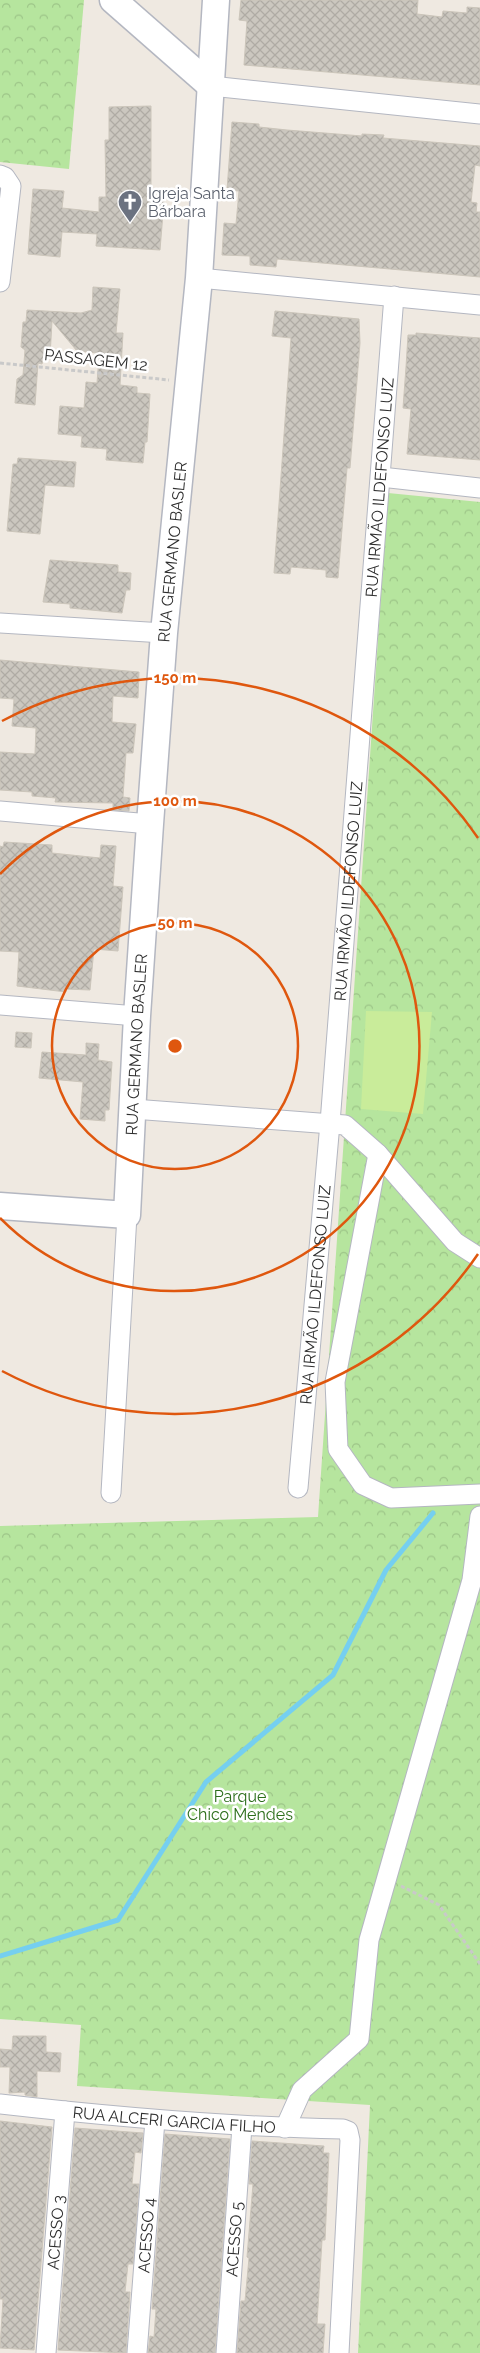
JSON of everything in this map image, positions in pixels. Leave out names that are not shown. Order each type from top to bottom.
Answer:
[{"type":"street","points":[[113,0],[211,86],[480,114]]},
{"type":"street","name":"RUA GERMANO BASLER","points":[[111,1494],[137,1016],[150,824],[164,633],[200,278],[216,0]]},
{"type":"street","points":[[0,282],[11,186],[3,176]]},
{"type":"street","points":[[200,278],[480,305]]},
{"type":"street","name":"RUA IRMÃO ILDEFONSO LUIZ","points":[[298,1488],[330,1123],[394,296]]},
{"type":"street","points":[[380,477],[480,488]]},
{"type":"street","points":[[0,622],[164,633]]},
{"type":"street","points":[[0,811],[150,824]]},
{"type":"street","points":[[0,1005],[137,1016]]},
{"type":"street","points":[[133,1109],[345,1125],[378,1154],[455,1242],[480,1258]]},
{"type":"street","points":[[378,1154],[335,1382],[338,1449],[363,1485],[391,1498],[480,1494]]},
{"type":"street","points":[[0,1206],[127,1215]]},
{"type":"street","points":[[286,2128],[302,2090],[359,2039],[369,1940],[472,1580],[480,1516]]},
{"type":"street","name":"RUA ALCERI GARCIA FILHO","points":[[0,2104],[155,2120],[242,2126],[343,2129],[348,2131],[350,2140],[339,2353]]},
{"type":"street","name":"ACESSO 3","points":[[46,2353],[65,2112]]},
{"type":"street","name":"ACESSO 4","points":[[138,2353],[155,2120]]},
{"type":"street","name":"ACESSO 5","points":[[226,2353],[242,2126]]},
{"type":"path","name":"PASSAGEM 12","points":[[0,363],[189,382]]},
{"type":"path","points":[[385,1885],[403,1886],[439,1905],[480,1964]]},
{"type":"green space","points":[[0,0],[84,0],[69,169],[0,162]]},
{"type":"green space","name":"Parque Chico Mendes","points":[[388,493],[480,502],[480,2353],[358,2353],[370,2105],[77,2086],[81,2025],[0,2019],[0,1526],[318,1517]]},
{"type":"green space","points":[[366,1011],[432,1012],[423,1114],[361,1109]]},
{"type":"building","points":[[241,0],[418,0],[417,14],[442,17],[443,11],[467,13],[467,7],[480,8],[480,85],[244,65],[247,21],[239,20]]},
{"type":"building","points":[[151,106],[151,200],[164,201],[160,250],[96,246],[97,234],[62,232],[60,257],[28,254],[33,189],[64,191],[62,208],[99,212],[99,197],[106,197],[105,140],[109,140],[109,107]]},
{"type":"building","points":[[232,122],[259,124],[259,127],[287,130],[362,136],[362,134],[384,135],[383,138],[480,146],[480,166],[475,165],[471,202],[477,203],[476,212],[480,212],[480,277],[277,259],[276,267],[250,265],[250,256],[222,255],[224,223],[236,224],[239,191],[227,190]]},
{"type":"building","points":[[93,287],[120,289],[116,333],[123,333],[120,385],[137,387],[137,393],[150,394],[147,442],[145,442],[143,463],[106,460],[107,449],[81,447],[82,436],[58,434],[60,406],[84,408],[86,382],[97,383],[99,356],[97,356],[97,353],[77,351],[52,321],[50,357],[43,360],[42,364],[38,363],[35,405],[15,403],[17,379],[23,375],[25,350],[21,347],[23,322],[26,322],[27,310],[81,313],[92,310]]},
{"type":"building","points":[[275,311],[359,319],[360,343],[350,468],[347,468],[338,578],[326,577],[326,570],[291,567],[290,574],[274,573],[291,338],[272,336]]},
{"type":"building","points":[[416,333],[480,338],[480,460],[407,454],[411,409],[403,408],[408,335],[416,335]]},
{"type":"building","points":[[18,458],[76,462],[74,487],[45,485],[40,534],[7,531],[13,464],[17,464]]},
{"type":"building","points":[[50,560],[118,565],[118,572],[131,573],[130,590],[126,590],[122,613],[70,608],[70,604],[43,602]]},
{"type":"building","points":[[0,660],[139,672],[138,698],[113,696],[112,722],[136,724],[133,753],[126,753],[123,797],[130,798],[129,811],[113,810],[113,803],[55,802],[56,798],[32,796],[32,792],[0,790],[0,752],[35,754],[36,728],[12,726],[14,699],[0,698]]},
{"type":"building","points":[[4,842],[52,845],[52,853],[100,858],[101,845],[116,846],[113,886],[123,887],[118,951],[94,949],[90,990],[66,989],[66,992],[17,986],[19,952],[0,951],[0,846],[3,847]]},
{"type":"building","points":[[16,1032],[32,1033],[31,1048],[15,1047]]},
{"type":"building","points":[[86,1043],[99,1044],[98,1060],[112,1062],[109,1110],[105,1110],[105,1121],[80,1119],[83,1082],[39,1078],[42,1052],[86,1055]]},
{"type":"building","points":[[13,2036],[46,2036],[46,2052],[61,2053],[60,2072],[37,2071],[37,2097],[25,2095],[25,2092],[9,2093],[10,2067],[0,2067],[0,2049],[12,2050]]},
{"type":"building","points":[[0,2121],[52,2127],[34,2350],[0,2348],[3,2299],[0,2299]]},
{"type":"building","points":[[75,2128],[143,2133],[141,2153],[135,2152],[132,2184],[139,2184],[133,2264],[128,2264],[125,2292],[130,2292],[126,2353],[58,2350]]},
{"type":"building","points":[[165,2134],[230,2139],[215,2353],[148,2353],[150,2336],[154,2337],[156,2309],[152,2309]]},
{"type":"building","points":[[252,2141],[324,2146],[323,2153],[329,2153],[325,2240],[322,2240],[317,2324],[325,2324],[323,2353],[237,2353],[241,2301],[245,2301],[249,2258],[247,2257],[253,2184],[249,2184]]},
{"type":"waterway","points":[[0,1956],[118,1920],[206,1782],[333,1675],[386,1570],[433,1513]]},
{"type":"place","name":"Igreja Santa Bárbara","points":[[130,223]]}]
